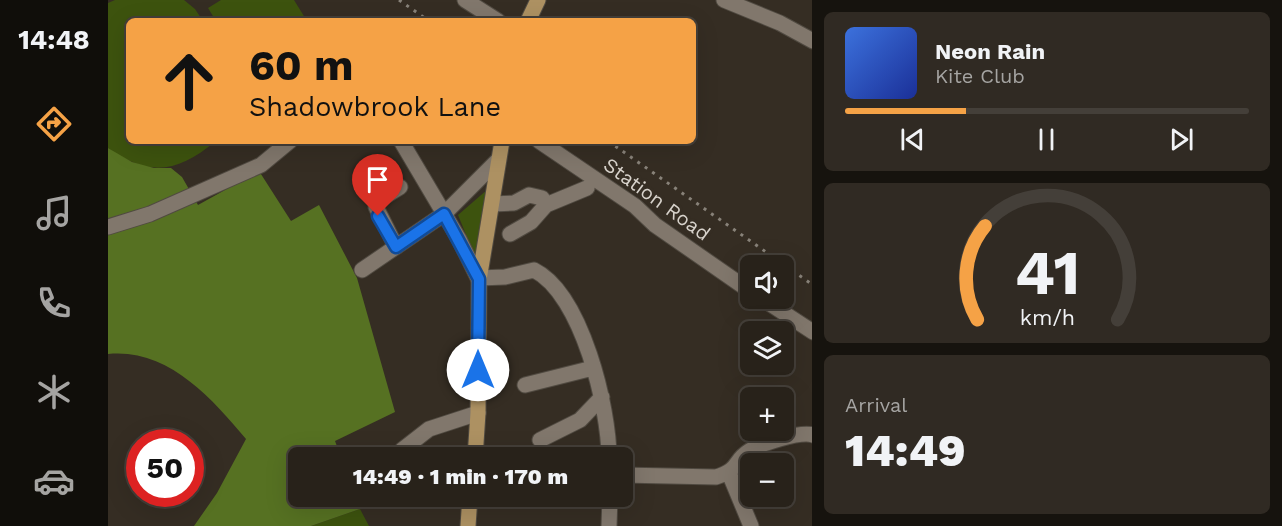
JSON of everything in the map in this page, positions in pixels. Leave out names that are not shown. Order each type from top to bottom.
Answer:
[{"type":"main road","points":[[529,18],[538,0]]},
{"type":"main road","points":[[476,447],[479,278],[501,144]]},
{"type":"main road","points":[[468,526],[469,507]]},
{"type":"street","points":[[465,0],[493,18]]},
{"type":"street","points":[[724,0],[780,23],[812,40]]},
{"type":"street","points":[[108,227],[150,214],[261,165],[286,144]]},
{"type":"street","points":[[403,144],[479,278],[505,277],[528,270],[542,274],[558,292],[580,327],[602,397],[608,447]]},
{"type":"street","name":"Station Road","points":[[543,144],[635,206],[656,225],[740,284]]},
{"type":"street","points":[[362,270],[444,214],[497,161]]},
{"type":"street","points":[[396,247],[376,207],[379,200],[400,187]]},
{"type":"street","points":[[510,234],[531,222],[533,217],[546,205],[587,188]]},
{"type":"street","points":[[493,204],[523,200],[529,195],[542,198],[546,205]]},
{"type":"street","points":[[523,200],[527,211],[533,217]]},
{"type":"street","points":[[778,309],[812,331]]},
{"type":"street","points":[[525,385],[593,368]]},
{"type":"street","points":[[540,440],[580,420],[602,397]]},
{"type":"street","points":[[406,447],[429,429],[478,413]]},
{"type":"street","points":[[633,475],[716,477],[729,473],[748,451],[799,433],[812,435]]},
{"type":"street","points":[[729,473],[736,485],[751,526]]},
{"type":"street","points":[[609,526],[610,507]]},
{"type":"green space","points":[[115,0],[184,0],[195,9],[201,18],[126,18],[126,144],[212,144],[189,159],[176,165],[151,167],[123,158],[108,148],[108,3]]},
{"type":"green space","points":[[221,0],[294,0],[305,18],[214,18],[208,8]]},
{"type":"green space","points":[[108,148],[132,162],[154,168],[171,168],[182,177],[198,205],[259,171],[291,221],[319,205],[357,278],[395,412],[335,441],[337,447],[288,447],[288,507],[359,507],[360,509],[311,526],[194,526],[217,493],[246,439],[218,407],[186,378],[150,359],[129,354],[108,354]]},
{"type":"green space","points":[[488,189],[477,251],[474,253],[467,244],[469,242],[458,215]]},
{"type":"green space","points":[[360,509],[369,526],[311,526]]},
{"type":"railway","points":[[399,0],[425,18]]},
{"type":"railway","points":[[612,144],[812,284]]},
{"type":"route","points":[[378,216],[396,247],[444,214],[479,279],[478,370]]}]
